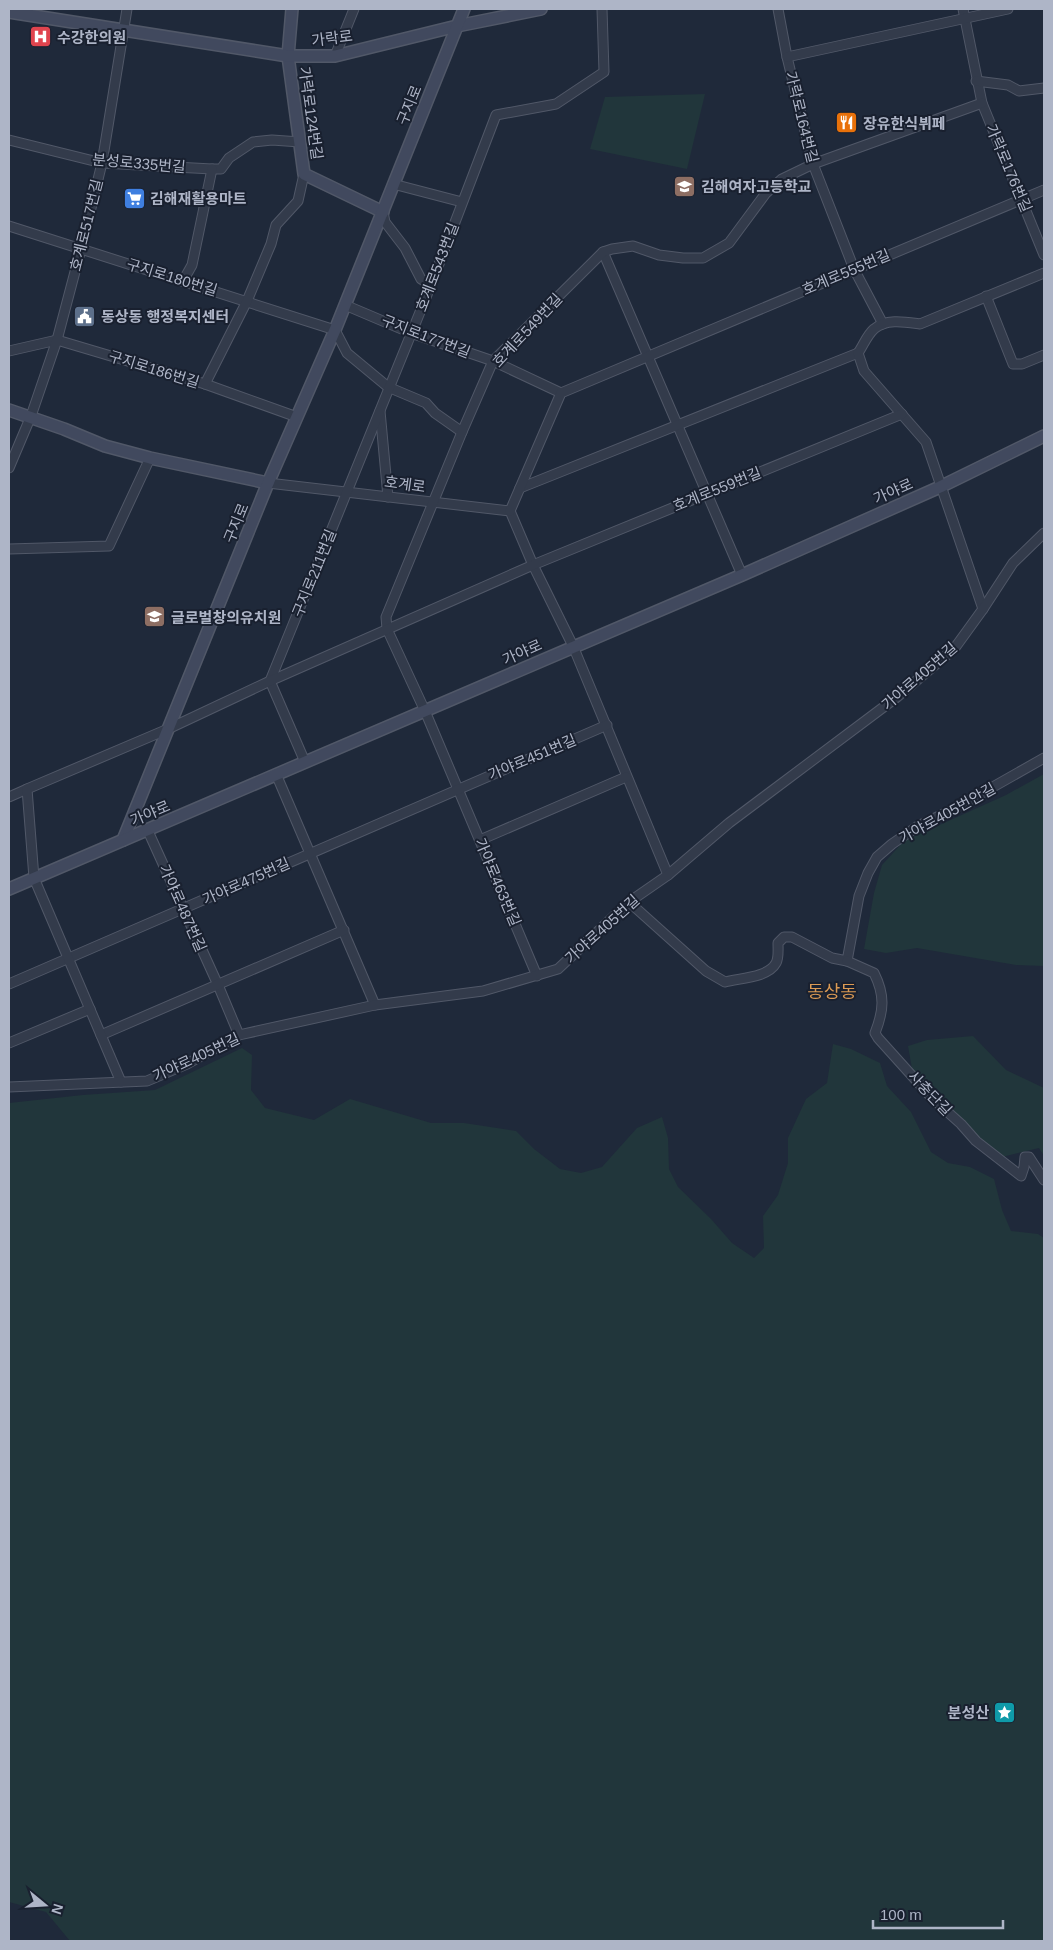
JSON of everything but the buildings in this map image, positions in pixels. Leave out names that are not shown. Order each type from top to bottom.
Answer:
[{"type":"main road","name":"가락로124번길","points":[[292,9],[288,56],[304,174],[383,212]]},
{"type":"main road","name":"구지로","points":[[123,840],[268,483],[335,330],[464,9]]},
{"type":"main road","name":"가락로","points":[[9,12],[288,56],[335,56],[457,26],[541,9]]},
{"type":"main road","name":"호계로","points":[[9,410],[31,416],[104,446],[150,458],[268,483]]},
{"type":"main road","name":"가야로","points":[[9,889],[742,575],[940,487],[1044,436]]},
{"type":"street","points":[[124,30],[127,9]]},
{"type":"street","points":[[335,56],[354,9]]},
{"type":"street","name":"호계로543번길","points":[[347,493],[431,285],[496,115],[556,104],[604,72],[602,9]]},
{"type":"street","name":"가락로164번길","points":[[778,9],[786,57],[813,164],[854,269],[883,324]]},
{"type":"street","name":"가락로176번길","points":[[962,9],[982,104],[1044,255]]},
{"type":"street","points":[[786,57],[1008,9]]},
{"type":"street","name":"호계로517번길","points":[[31,416],[57,340],[102,162],[124,30]]},
{"type":"street","points":[[976,81],[1008,85],[1018,91],[1044,88]]},
{"type":"street","points":[[742,575],[603,252],[633,246],[660,255],[703,258],[729,243],[766,193],[782,179],[813,164],[982,104]]},
{"type":"street","name":"분성로335번길","points":[[9,140],[102,162],[212,169]]},
{"type":"street","points":[[182,281],[192,265],[212,169],[220,169],[229,158],[253,142],[272,140],[300,142]]},
{"type":"street","name":"가락로124번길","points":[[206,384],[247,301],[271,244],[276,225],[298,201],[304,174]]},
{"type":"street","points":[[393,184],[462,202]]},
{"type":"street","name":"호계로555번길","points":[[561,393],[1044,190]]},
{"type":"street","points":[[383,212],[385,222],[405,248],[421,279],[431,285]]},
{"type":"street","name":"구지로180번길","points":[[9,226],[335,330]]},
{"type":"street","name":"호계로549번길","points":[[432,503],[493,361],[603,252]]},
{"type":"street","points":[[520,488],[858,353],[873,330],[883,324],[900,321],[920,324],[1044,273]]},
{"type":"street","points":[[986,296],[1012,364],[1022,364],[1044,355]]},
{"type":"street","name":"구지로177번길","points":[[345,305],[411,333],[493,361],[561,393]]},
{"type":"street","points":[[335,330],[347,353],[388,388],[426,403],[435,413],[462,432]]},
{"type":"street","name":"구지로186번길","points":[[9,351],[57,340],[206,384],[297,417]]},
{"type":"street","points":[[858,353],[864,371],[926,442],[983,609]]},
{"type":"street","points":[[561,393],[510,512],[532,565],[573,646],[668,875]]},
{"type":"street","name":"호계로543번길","points":[[380,408],[388,497]]},
{"type":"street","name":"호계로559번길","points":[[532,565],[902,414]]},
{"type":"street","points":[[9,468],[31,416]]},
{"type":"street","points":[[9,549],[109,546],[150,458]]},
{"type":"street","name":"호계로","points":[[268,483],[510,512]]},
{"type":"street","name":"구지로211번길","points":[[270,681],[347,493]]},
{"type":"street","points":[[425,711],[387,629],[386,617],[432,503]]},
{"type":"street","name":"가야로405번길","points":[[9,1087],[147,1081],[187,1064],[239,1036],[375,1005],[483,991],[558,969],[628,902],[668,875],[729,823],[897,697],[954,649],[1013,563],[1044,533]]},
{"type":"street","points":[[9,796],[168,729],[270,681],[532,565]]},
{"type":"street","points":[[270,681],[305,762]]},
{"type":"street","name":"가야로463번길","points":[[425,711],[537,976]]},
{"type":"street","name":"가야로451번길","points":[[457,790],[607,725]]},
{"type":"street","name":"가야로405번안길","points":[[847,961],[859,896],[877,856],[918,826],[954,809],[1044,758]]},
{"type":"street","name":"가야로475번길","points":[[276,774],[375,1005]]},
{"type":"street","points":[[480,840],[626,777]]},
{"type":"street","points":[[27,789],[34,878],[121,1082]]},
{"type":"street","points":[[309,854],[457,790]]},
{"type":"street","name":"가야로487번길","points":[[148,831],[239,1036]]},
{"type":"street","name":"가야로475번길","points":[[9,984],[309,854]]},
{"type":"street","points":[[628,902],[706,971],[725,982],[770,970],[777,962],[778,943],[784,937],[792,937],[824,955],[847,961]]},
{"type":"street","points":[[101,1035],[344,930]]},
{"type":"street","name":"사충단길","points":[[847,961],[874,973],[882,989],[883,1003],[875,1033],[878,1038],[932,1098],[961,1124],[976,1141],[1021,1176],[1025,1157],[1029,1157],[1044,1180]]},
{"type":"street","points":[[9,1043],[90,1009]]},
{"type":"green space","points":[[705,94],[687,169],[590,149],[605,97]]},
{"type":"green space","points":[[1044,774],[1044,966],[1016,965],[917,948],[886,953],[864,949],[874,893],[882,865],[904,841],[1006,795]]},
{"type":"green space","points":[[973,1036],[1006,1070],[1044,1088],[1044,1156],[1039,1148],[998,1158],[939,1101],[912,1069],[908,1046],[927,1040]]},
{"type":"green space","points":[[833,1044],[851,1049],[880,1063],[887,1086],[911,1112],[931,1152],[948,1163],[970,1167],[994,1179],[1002,1210],[1011,1231],[1038,1234],[1044,1238],[1044,1941],[70,1941],[46,1912],[9,1902],[9,1103],[155,1090],[242,1048],[252,1055],[251,1090],[265,1108],[314,1120],[350,1099],[431,1123],[464,1123],[516,1131],[534,1149],[560,1169],[581,1173],[602,1167],[637,1128],[662,1117],[668,1138],[669,1169],[678,1187],[711,1219],[732,1243],[754,1258],[764,1248],[763,1216],[778,1195],[788,1163],[788,1138],[806,1099],[827,1083]]},
{"type":"place","name":"수강한의원","points":[[41,37]]},
{"type":"place","name":"장유한식뷔페","points":[[847,123]]},
{"type":"place","name":"김해여자고등학교","points":[[685,186]]},
{"type":"place","name":"김해재활용마트","points":[[134,198]]},
{"type":"place","name":"동상동 행정복지센터","points":[[85,316]]},
{"type":"place","name":"글로벌창의유치원","points":[[155,617]]},
{"type":"place","name":"분성산","points":[[1005,1712]]},
{"type":"district","name":"동상동","points":[[832,992]]}]
